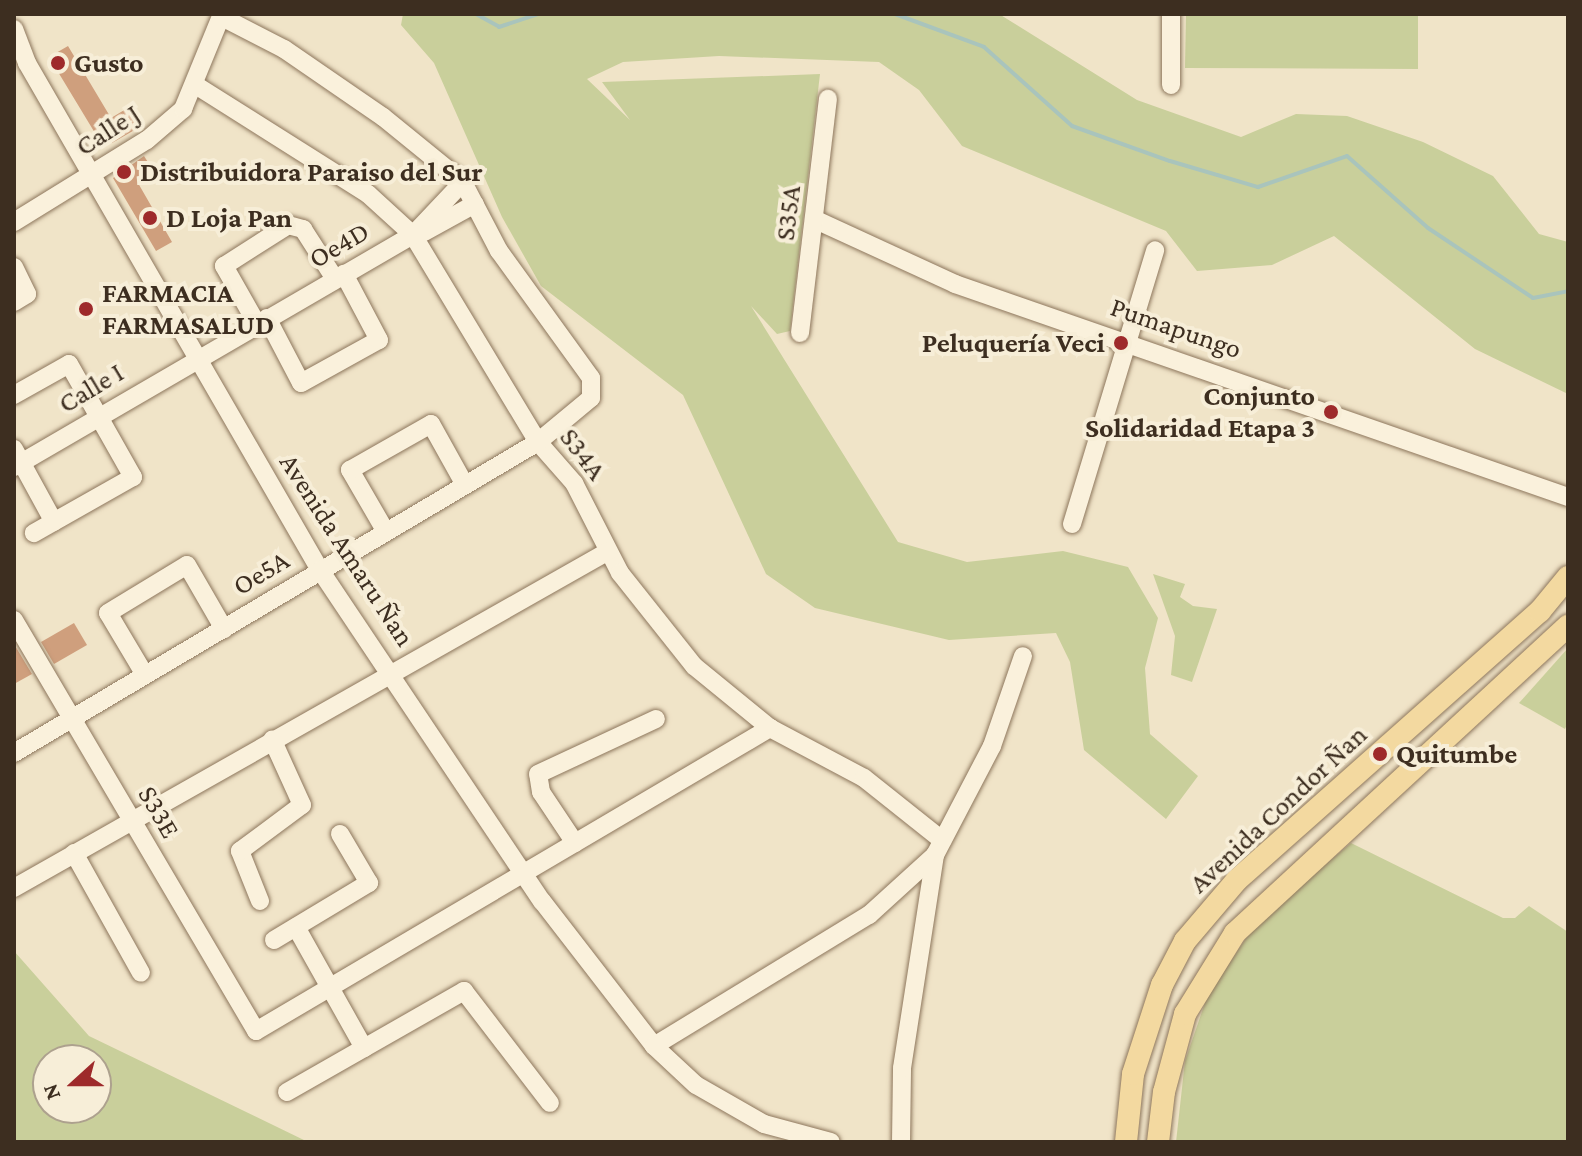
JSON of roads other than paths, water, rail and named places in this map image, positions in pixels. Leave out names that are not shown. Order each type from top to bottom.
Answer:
[{"type":"main road","name":"Avenida Condor Ñan","points":[[1126,1142],[1133,1074],[1162,985],[1185,941],[1237,880],[1540,611],[1568,577]]},
{"type":"main road","name":"Avenida Condor Ñan","points":[[1158,1142],[1164,1092],[1185,1014],[1235,933],[1568,626]]},
{"type":"street","points":[[1171,14],[1171,85]]},
{"type":"street","points":[[222,15],[284,49],[371,108],[463,182],[475,204],[418,230]]},
{"type":"street","name":"Calle J","points":[[14,222],[162,129],[197,86],[222,15]]},
{"type":"street","name":"Avenida Amaru Ñan","points":[[14,29],[20,56],[320,570],[390,669],[527,876],[654,1046],[696,1085],[764,1124],[831,1142]]},
{"type":"street","name":"S34A","points":[[197,86],[368,194],[418,230],[538,442],[574,483],[607,552],[694,666],[770,728],[864,778],[938,848]]},
{"type":"street","name":"S35A","points":[[800,333],[816,220],[828,99]]},
{"type":"street","points":[[418,230],[463,182]]},
{"type":"street","name":"Oe5A","points":[[14,753],[538,442],[591,398],[591,378],[499,251],[475,204]]},
{"type":"street","name":"Pumapungo","points":[[816,220],[932,275],[1125,339],[1568,497]]},
{"type":"street","points":[[288,225],[303,229],[340,277],[379,340],[301,383],[224,266],[288,225]]},
{"type":"street","name":"Oe4D","points":[[197,358],[418,230]]},
{"type":"street","points":[[1072,524],[1125,339],[1155,250]]},
{"type":"street","points":[[14,267],[27,294],[14,302]]},
{"type":"street","name":"Calle I","points":[[16,459],[100,416],[197,358]]},
{"type":"street","points":[[14,395],[69,364],[133,477],[34,533]]},
{"type":"street","points":[[386,532],[350,470],[431,424],[465,485]]},
{"type":"street","points":[[16,459],[54,522]]},
{"type":"street","points":[[14,888],[390,669],[607,552]]},
{"type":"street","points":[[145,675],[108,613],[187,565],[224,629]]},
{"type":"street","name":"S33E","points":[[14,620],[256,1031],[329,988]]},
{"type":"street","points":[[654,1046],[869,915],[938,848],[992,746],[1023,656]]},
{"type":"street","points":[[575,843],[541,792],[538,774],[656,719]]},
{"type":"street","points":[[329,988],[527,876],[575,843],[770,728]]},
{"type":"street","points":[[260,901],[240,851],[302,805],[272,739]]},
{"type":"street","points":[[274,940],[369,883],[340,834]]},
{"type":"street","points":[[901,1142],[905,1040],[938,848]]},
{"type":"street","points":[[74,853],[141,973]]},
{"type":"street","points":[[296,927],[364,1048]]},
{"type":"street","points":[[287,1092],[464,991],[550,1103]]},
{"type":"waterway","points":[[476,14],[499,27],[538,14]]},
{"type":"waterway","points":[[895,14],[984,47],[1072,126],[1170,161],[1258,187],[1347,156],[1428,228],[1533,298],[1568,291]]},
{"type":"place","name":"Gusto","points":[[58,63]]},
{"type":"place","name":"Distribuidora Paraiso del Sur","points":[[124,172]]},
{"type":"place","name":"D Loja Pan","points":[[150,218]]},
{"type":"place","name":"FARMACIA FARMASALUD","points":[[86,309]]},
{"type":"place","name":"Peluquería Veci","points":[[1121,343]]},
{"type":"place","name":"Conjunto Solidaridad Etapa 3","points":[[1331,412]]},
{"type":"place","name":"Quitumbe","points":[[1380,754]]}]
